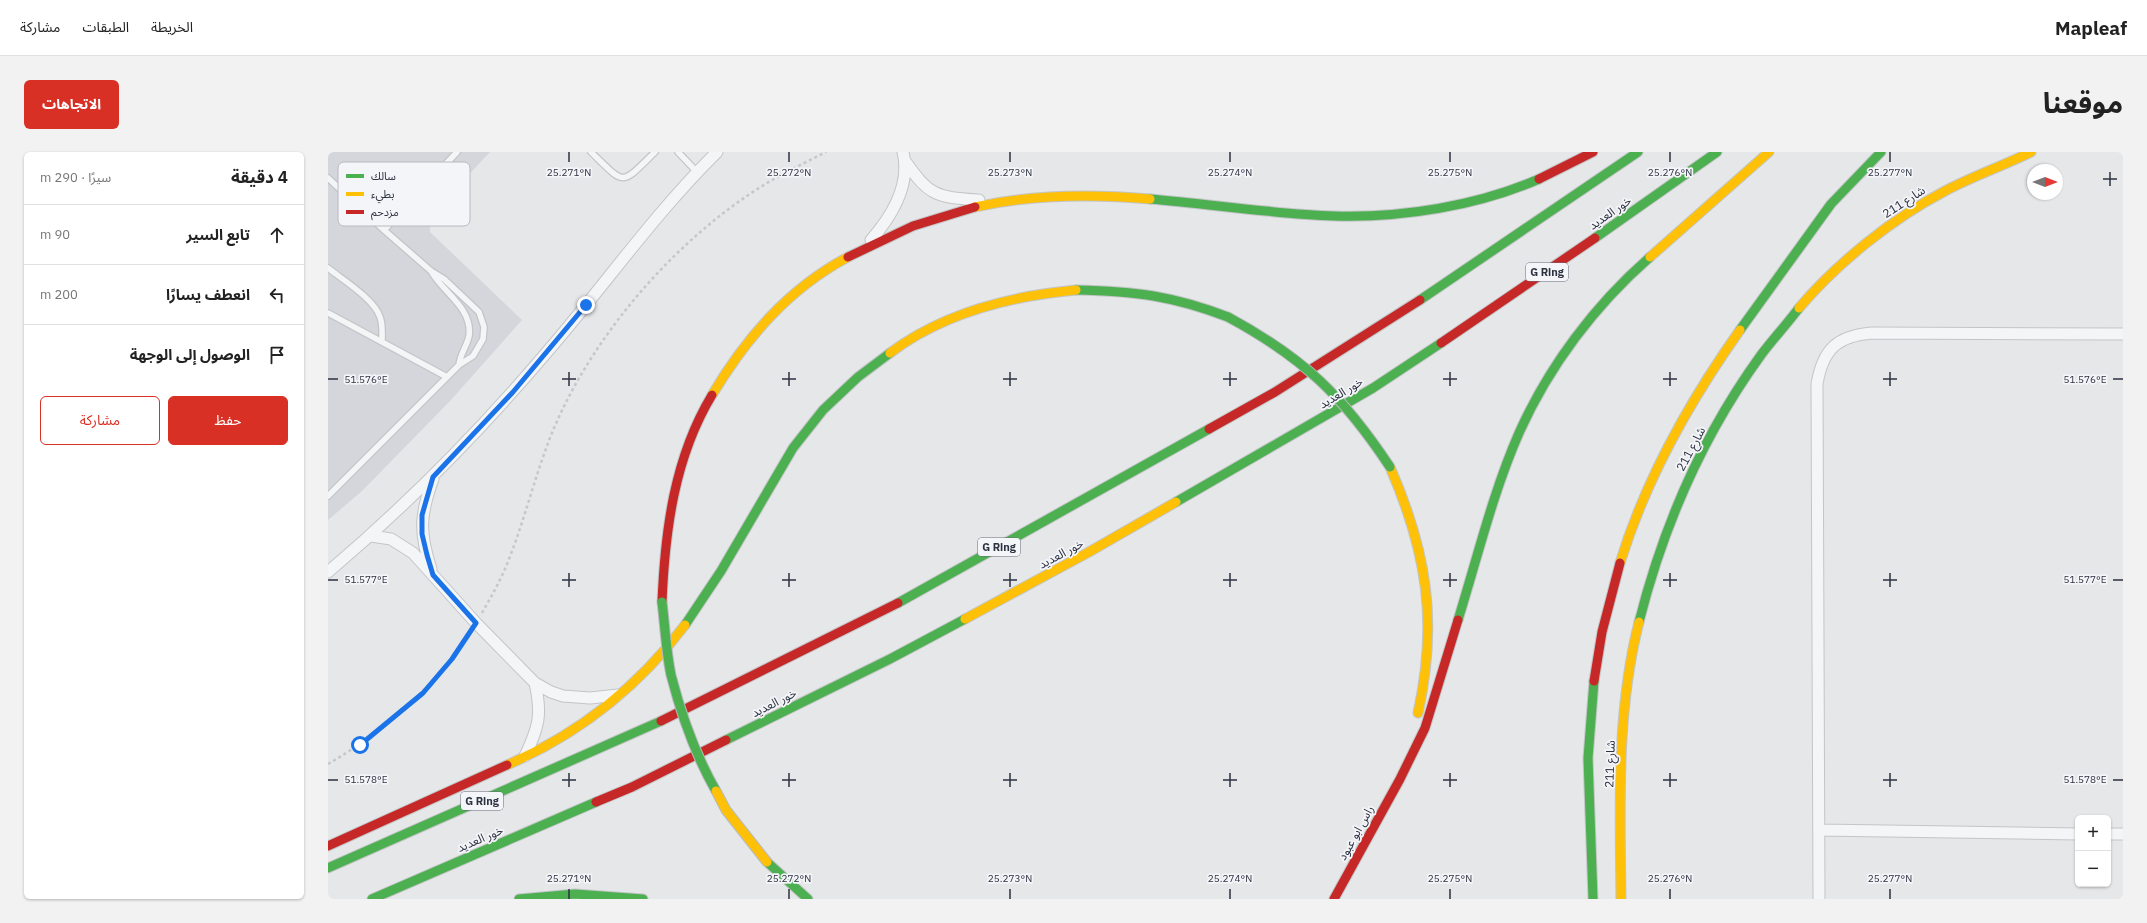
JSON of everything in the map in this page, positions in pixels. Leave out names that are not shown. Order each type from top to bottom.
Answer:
[{"type":"main road","points":[[808,899],[767,862],[726,810],[705,772],[689,731],[672,674],[662,602],[666,534],[672,497],[685,450],[705,405],[731,361],[762,322],[795,291],[830,267],[864,248],[904,228],[938,216],[1001,202],[1038,197],[1105,197],[1311,214],[1346,216],[1377,214],[1420,210],[1468,201],[1512,188],[1546,175],[1593,152]]},
{"type":"main road","name":"G Ring","points":[[328,868],[636,733],[888,609],[1275,392],[1419,300],[1577,196],[1638,152]]},
{"type":"main road","name":"خور العديد","points":[[372,899],[632,787],[890,659],[1089,552],[1373,388],[1537,279],[1717,152]]},
{"type":"main road","points":[[1400,779],[1425,728],[1503,475],[1519,433],[1541,390],[1567,349],[1595,313],[1634,271],[1769,152]]},
{"type":"main road","name":"شارع 211","points":[[1593,899],[1588,746],[1594,679],[1599,642],[1607,608],[1618,571],[1641,507],[1673,435],[1726,349],[1841,191],[1881,152]]},
{"type":"main road","name":"شارع 211","points":[[1620,899],[1622,744],[1634,643],[1661,545],[1676,507],[1702,452],[1737,393],[1776,337],[1795,314],[1854,254],[1891,224],[1938,195],[2031,152]]},
{"type":"main road","points":[[328,846],[543,749],[566,735],[620,695],[656,661],[686,623],[727,560],[791,450],[816,416],[846,386],[910,338],[947,319],[978,307],[1016,297],[1053,291],[1091,289],[1125,291],[1194,304],[1228,317],[1277,344],[1302,363],[1330,387],[1370,435],[1390,467],[1410,514],[1421,552],[1427,591],[1428,637],[1426,673],[1419,710],[1400,779]]},
{"type":"main road","name":"راس ابو عبود","points":[[1334,899],[1400,779]]},
{"type":"main road","points":[[519,899],[575,894],[643,899]]},
{"type":"street","points":[[328,572],[371,536],[433,477],[513,392],[697,172],[717,152]]},
{"type":"street","points":[[904,156],[926,188],[935,194],[948,197],[1001,202]]},
{"type":"street","points":[[864,248],[884,225],[900,195],[904,179],[904,156]]},
{"type":"street","points":[[1819,899],[1820,830],[1817,384],[1820,370],[1826,357],[1838,343],[1853,335],[1872,333],[2123,334]]},
{"type":"street","points":[[433,477],[425,501],[422,534],[433,575]]},
{"type":"street","points":[[371,536],[391,539],[404,546],[420,560],[476,623],[535,683],[551,692],[563,696],[590,698],[620,695]]},
{"type":"street","points":[[525,756],[538,726],[540,713],[535,683]]},
{"type":"street","points":[[1820,830],[2075,834]]},
{"type":"street","points":[[2111,834],[2123,834]]},
{"type":"lane","points":[[448,162],[457,152]]},
{"type":"lane","points":[[591,152],[615,175],[625,178],[631,176],[653,153]]},
{"type":"lane","points":[[678,152],[697,172]]},
{"type":"lane","points":[[328,178],[338,187]]},
{"type":"lane","points":[[328,496],[446,377],[459,365],[473,356],[480,345],[484,333],[482,319],[479,312],[451,286],[431,271],[380,226]]},
{"type":"lane","points":[[384,230],[388,226]]},
{"type":"lane","points":[[328,268],[370,302],[376,310],[382,327],[382,342]]},
{"type":"lane","points":[[431,271],[440,286],[463,310],[468,322],[469,337],[460,357],[459,365]]},
{"type":"lane","points":[[328,313],[446,377]]},
{"type":"path","points":[[328,764],[360,745],[423,693],[452,659],[476,623],[499,583],[510,559],[542,459],[554,427],[577,383],[605,337],[640,293],[690,242],[767,184],[826,152]]},
{"type":"shaded area","points":[[328,152],[490,152],[470,173],[470,162],[338,162],[338,226],[430,226],[430,232],[522,320],[451,400],[362,491],[328,520]]},
{"type":"traffic: fast","points":[[1420,300],[1638,152]]},
{"type":"traffic: fast","points":[[1595,238],[1717,152]]},
{"type":"traffic: fast","points":[[1740,330],[1831,204],[1881,152]]},
{"type":"traffic: fast","points":[[1150,199],[1311,215],[1386,215],[1465,203],[1539,179]]},
{"type":"traffic: fast","points":[[1458,620],[1501,479],[1519,433],[1531,408],[1559,361],[1592,316],[1650,257]]},
{"type":"traffic: fast","points":[[1076,290],[1136,293],[1171,299],[1228,317]]},
{"type":"traffic: fast","points":[[1639,622],[1660,551],[1687,483],[1703,450],[1740,386],[1761,355],[1799,308]]},
{"type":"traffic: fast","points":[[1228,317],[1255,332],[1279,348],[1320,381],[1356,419],[1390,467]]},
{"type":"traffic: fast","points":[[1176,502],[1373,388],[1441,343]]},
{"type":"traffic: fast","points":[[685,625],[721,571],[793,448],[823,410],[858,377],[890,353]]},
{"type":"traffic: fast","points":[[898,603],[1209,429]]},
{"type":"traffic: fast","points":[[662,602],[668,657],[675,690],[684,720],[702,764],[716,791]]},
{"type":"traffic: fast","points":[[726,740],[890,659],[965,619]]},
{"type":"traffic: fast","points":[[1593,899],[1588,758],[1594,681]]},
{"type":"traffic: fast","points":[[328,868],[661,721]]},
{"type":"traffic: fast","points":[[372,899],[596,802]]},
{"type":"traffic: fast","points":[[767,862],[808,899]]},
{"type":"traffic: fast","points":[[519,899],[575,894],[643,899]]},
{"type":"traffic: slow","points":[[1650,257],[1769,152]]},
{"type":"traffic: slow","points":[[1799,308],[1848,258],[1906,214],[1956,186],[2031,152]]},
{"type":"traffic: slow","points":[[975,207],[1040,197],[1106,196],[1150,199]]},
{"type":"traffic: slow","points":[[712,395],[739,354],[770,317],[806,284],[848,257]]},
{"type":"traffic: slow","points":[[890,353],[932,327],[978,309],[1027,297],[1076,290]]},
{"type":"traffic: slow","points":[[1620,563],[1656,471],[1686,413],[1721,357],[1740,330]]},
{"type":"traffic: slow","points":[[1390,467],[1403,498],[1413,528],[1425,588],[1428,618],[1427,648],[1424,680],[1418,713]]},
{"type":"traffic: slow","points":[[965,619],[1089,552],[1176,502]]},
{"type":"traffic: slow","points":[[1621,899],[1620,795],[1623,725],[1626,690],[1639,622]]},
{"type":"traffic: slow","points":[[507,765],[559,739],[605,707],[647,669],[667,648],[685,625]]},
{"type":"traffic: slow","points":[[716,791],[726,810],[767,862]]},
{"type":"traffic: jam","points":[[1539,179],[1593,152]]},
{"type":"traffic: jam","points":[[848,257],[913,226],[975,207]]},
{"type":"traffic: jam","points":[[1441,343],[1595,238]]},
{"type":"traffic: jam","points":[[1209,429],[1275,392],[1420,300]]},
{"type":"traffic: jam","points":[[662,602],[663,575],[669,522],[680,469],[699,419],[712,395]]},
{"type":"traffic: jam","points":[[1594,681],[1602,632],[1620,563]]},
{"type":"traffic: jam","points":[[661,721],[898,603]]},
{"type":"traffic: jam","points":[[1400,779],[1425,728],[1458,620]]},
{"type":"traffic: jam","points":[[596,802],[632,787],[726,740]]},
{"type":"traffic: jam","points":[[328,846],[507,765]]},
{"type":"traffic: jam","points":[[1334,899],[1400,779]]},
{"type":"route","points":[[360,745],[391,721],[423,693],[452,659],[476,623],[433,575],[427,555],[422,534],[422,515],[433,477],[513,392],[586,305]]}]
